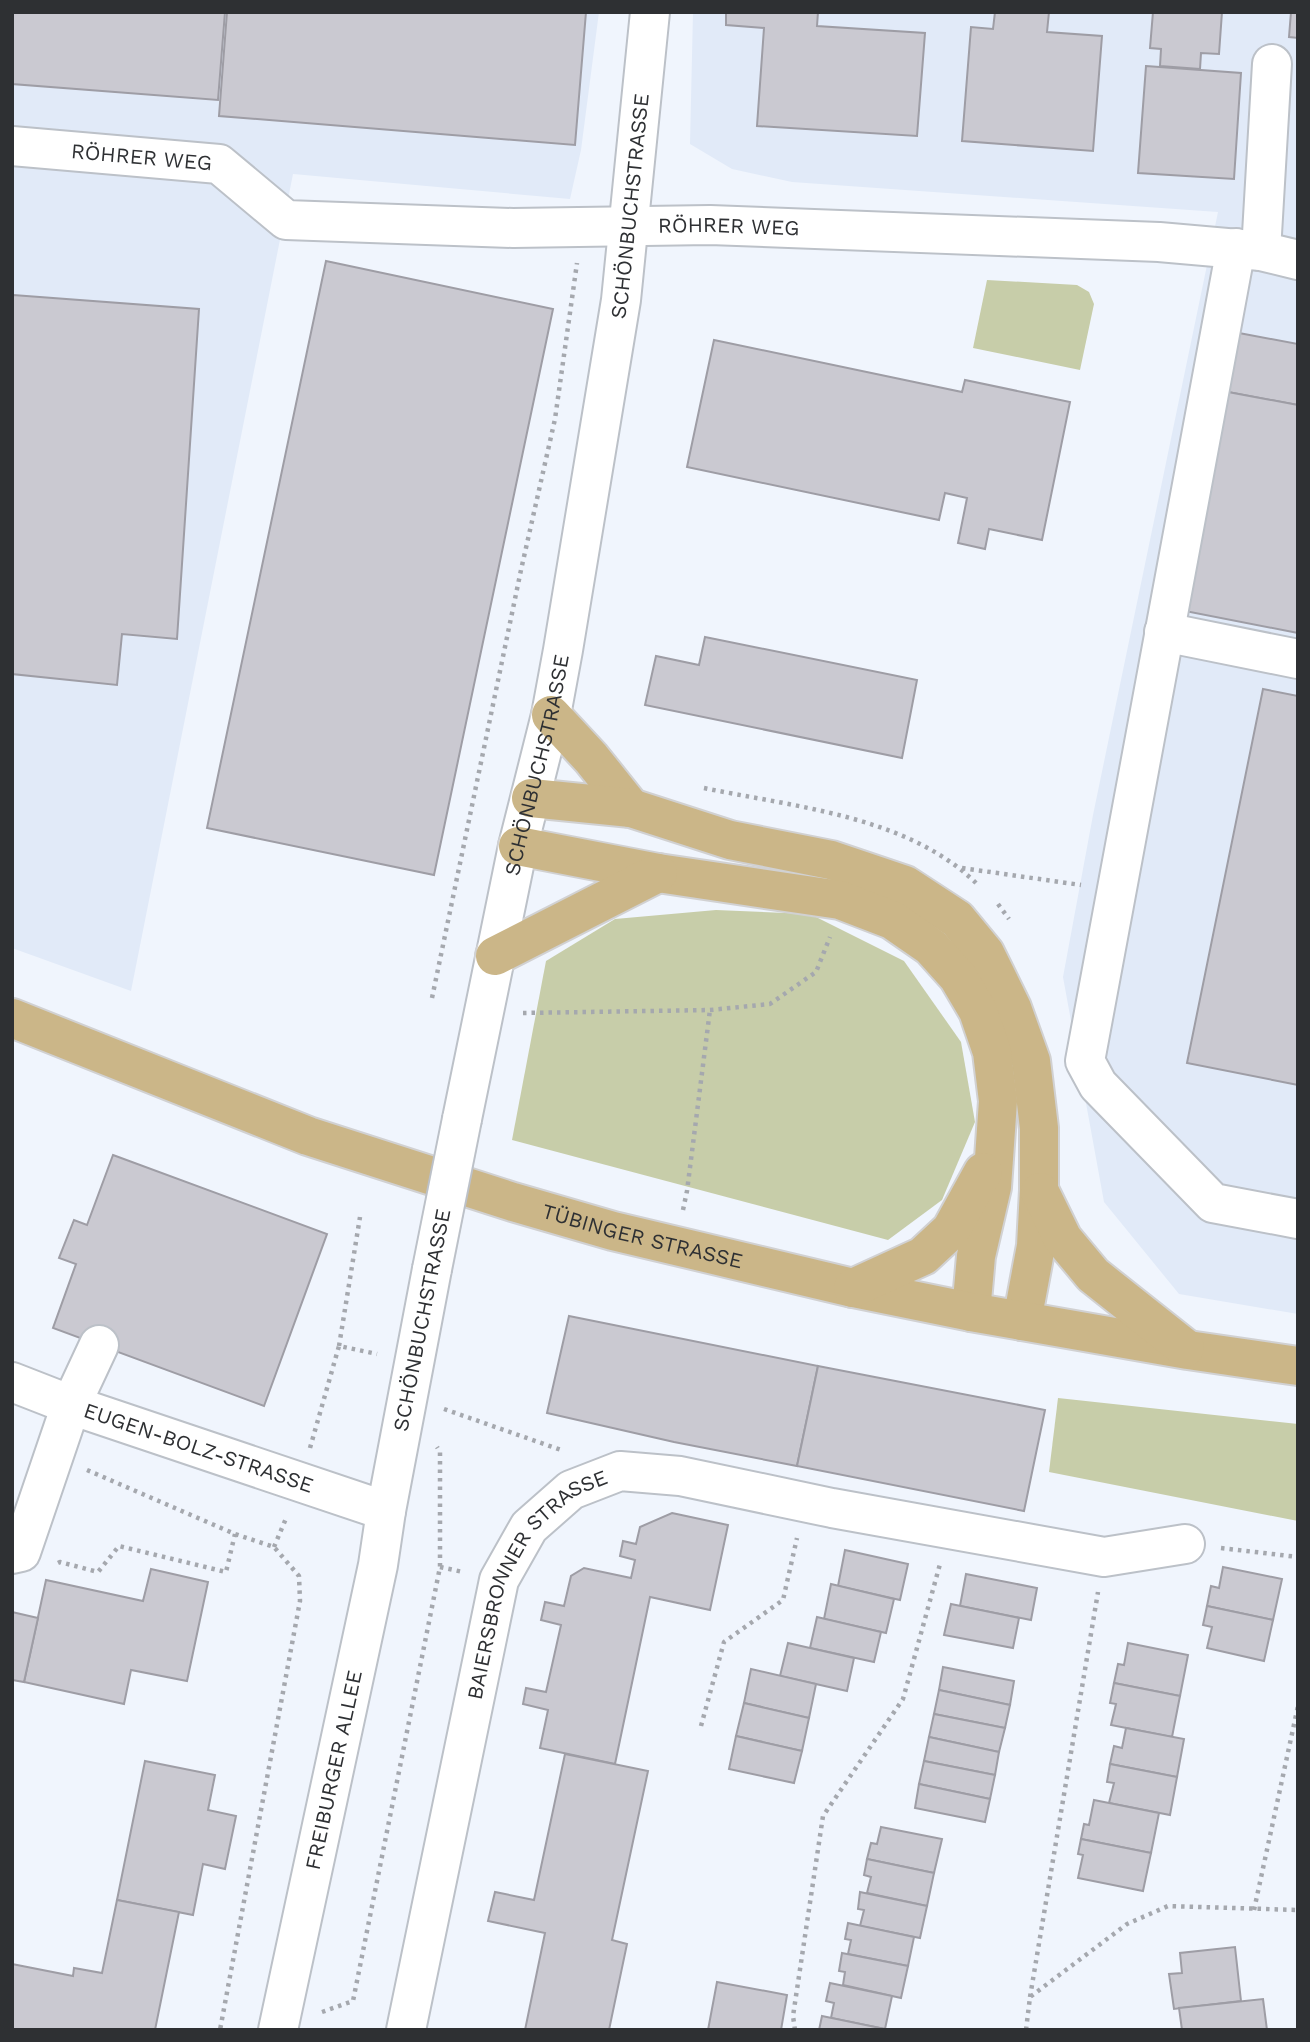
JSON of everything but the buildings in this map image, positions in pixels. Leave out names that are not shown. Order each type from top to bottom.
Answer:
[{"type":"main road","points":[[551,715],[591,758],[631,808]]},
{"type":"main road","points":[[531,798],[631,808],[730,840],[831,860],[905,886],[957,919],[985,953],[1012,1007],[1031,1061],[1039,1128],[1040,1190],[1036,1246],[1022,1321]]},
{"type":"main road","points":[[519,846],[658,873],[840,900],[892,920],[930,947],[958,977],[978,1011],[992,1052],[998,1101],[992,1187],[976,1256],[971,1312]]},
{"type":"main road","points":[[495,956],[658,873]]},
{"type":"main road","name":"TÜBINGER STRASSE","points":[[12,1018],[308,1136],[513,1202],[674,1246],[853,1288],[971,1312],[1188,1350],[1298,1366]]},
{"type":"main road","points":[[853,1288],[923,1255],[951,1230],[994,1151]]},
{"type":"main road","points":[[1040,1190],[1063,1239],[1093,1275],[1188,1350]]},
{"type":"street","name":"SCHÖNBUCHSTRASSE","points":[[386,1511],[495,956],[551,715],[615,334],[650,12]]},
{"type":"street","points":[[1272,64],[1249,249],[1164,632],[1085,1060],[1098,1085],[1213,1203],[1298,1219]]},
{"type":"street","name":"RÖHRER WEG","points":[[12,146],[219,164],[286,219],[513,228],[710,225],[1159,242],[1249,249],[1298,260]]},
{"type":"street","points":[[1164,632],[1298,659]]},
{"type":"street","points":[[12,1554],[21,1552],[71,1405],[99,1345]]},
{"type":"street","name":"EUGEN-BOLZ-STRASSE","points":[[12,1382],[71,1405],[386,1511]]},
{"type":"street","name":"BAIERSBRONNER STRASSE","points":[[407,2030],[499,1580],[529,1527],[571,1490],[620,1471],[680,1476],[805,1503],[1104,1557],[1185,1544]]},
{"type":"street","name":"FREIBURGER ALLEE","points":[[282,2029],[378,1565],[386,1511]]},
{"type":"path","points":[[432,998],[555,419],[582,228]]},
{"type":"path","points":[[698,787],[858,820]]},
{"type":"path","points":[[961,868],[1117,890]]},
{"type":"path","points":[[484,1012],[631,1013],[710,1010],[770,1004],[816,972],[830,936]]},
{"type":"path","points":[[674,1246],[687,1191],[710,1010]]},
{"type":"path","points":[[274,1547],[301,1483],[338,1346],[360,1217]]},
{"type":"path","points":[[282,2029],[353,2001],[440,1567],[440,1452],[379,1354],[338,1346]]},
{"type":"path","points":[[407,1396],[620,1471]]},
{"type":"path","points":[[54,1455],[235,1534],[274,1547],[299,1576],[300,1601],[220,2030]]},
{"type":"path","points":[[701,1726],[724,1642],[783,1600],[805,1503]]},
{"type":"path","points":[[795,2030],[793,2017],[823,1816],[903,1699],[948,1529]]},
{"type":"path","points":[[49,1570],[60,1562],[98,1572],[120,1546],[226,1572],[235,1534]]},
{"type":"path","points":[[1185,1544],[1298,1557]]},
{"type":"path","points":[[1026,2030],[1104,1557]]},
{"type":"path","points":[[1254,1910],[1298,1706]]},
{"type":"path","points":[[1030,1997],[1128,1924],[1168,1906],[1298,1910]]},
{"type":"shaded area","points":[[12,12],[599,12],[581,150],[570,199],[293,174],[131,991],[12,948]]},
{"type":"shaded area","points":[[693,12],[1298,12],[1298,1314],[1179,1294],[1104,1202],[1063,977],[1093,815],[1218,212],[792,182],[732,169],[690,144]]},
{"type":"green space","points":[[987,280],[1077,285],[1089,292],[1094,304],[1080,370],[973,348]]},
{"type":"green space","points":[[716,910],[810,914],[904,961],[961,1042],[975,1122],[942,1200],[888,1240],[512,1140],[546,961],[615,919]]},
{"type":"green space","points":[[1058,1398],[1298,1424],[1298,1521],[1049,1472]]}]
